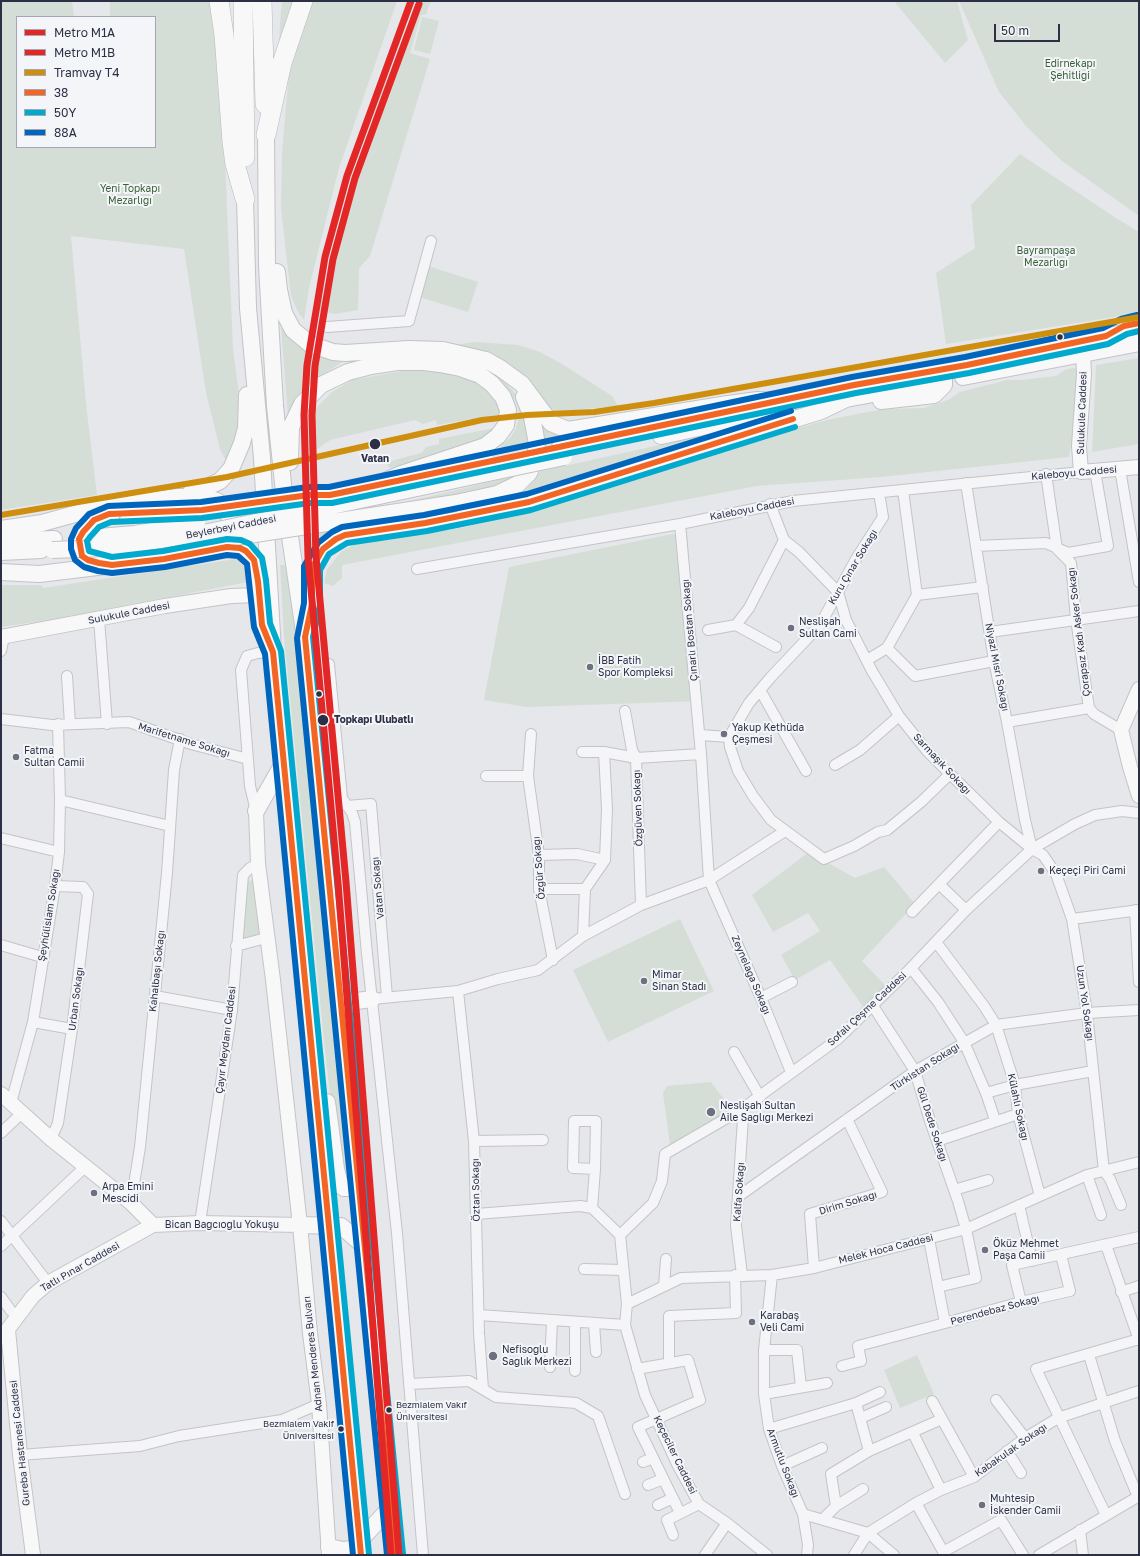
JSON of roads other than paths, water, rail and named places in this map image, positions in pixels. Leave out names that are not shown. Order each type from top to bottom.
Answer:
[{"type":"highway","points":[[219,1],[224,35],[235,164],[246,199]]},
{"type":"highway","points":[[243,1],[246,199]]},
{"type":"highway","points":[[262,1],[266,135]]},
{"type":"highway","points":[[265,76],[272,32],[273,1]]},
{"type":"highway","points":[[266,135],[282,63],[303,1]]},
{"type":"main road","points":[[266,135],[270,332],[285,503],[305,637],[341,1003],[357,1181],[360,1242],[395,1555]]},
{"type":"main road","points":[[246,199],[247,286],[262,458],[273,652],[360,1548]]},
{"type":"main road","points":[[267,233],[273,242],[276,255],[279,290],[284,313],[293,330],[310,344],[339,353],[443,350],[486,360],[513,376],[522,384],[551,423],[568,430],[579,430],[637,418],[728,404],[758,400],[779,400]]},
{"type":"main road","points":[[1106,336],[1124,326],[1139,323]]},
{"type":"main road","name":"Beylerbeyi Caddesi","points":[[940,374],[1106,336],[1139,330]]},
{"type":"main road","name":"Beylerbeyi Caddesi","points":[[122,546],[199,534],[562,452],[779,400],[854,385],[1083,353],[1139,343]]},
{"type":"main road","points":[[178,497],[207,488],[220,481],[231,469],[237,457],[246,428],[248,414],[246,376],[252,348]]},
{"type":"main road","points":[[1,541],[160,547],[456,503],[497,494],[518,484],[532,467],[535,459],[537,444],[532,418],[523,396],[513,384],[498,372],[470,356]]},
{"type":"main road","points":[[285,503],[290,475],[290,434],[294,419],[302,404],[313,391],[328,380],[348,372],[383,364],[424,362],[460,368],[480,376],[498,390],[506,405],[508,419],[498,436],[485,446],[401,474],[376,485]]},
{"type":"main road","name":"Beylerbeyi Caddesi","points":[[330,495],[376,485],[562,452],[828,400],[853,398],[877,401],[931,396],[941,389],[940,374]]},
{"type":"main road","points":[[305,637],[312,604],[310,580],[312,568],[323,548],[336,539],[352,533],[425,523],[529,502],[821,411],[853,398]]},
{"type":"main road","points":[[112,565],[88,560],[82,556],[79,547],[79,539],[83,532],[94,520],[109,514],[202,510],[291,497],[330,495]]},
{"type":"main road","points":[[1,552],[135,534],[330,495]]},
{"type":"main road","points":[[1,529],[42,523],[104,506],[178,497],[212,498],[227,511],[232,525],[230,535],[221,545],[211,550]]},
{"type":"main road","points":[[1,572],[39,574],[164,559],[227,547],[240,548],[254,560],[262,625],[268,643],[273,652]]},
{"type":"main road","points":[[256,811],[284,762]]},
{"type":"main road","points":[[341,1003],[380,998]]},
{"type":"main road","points":[[314,1080],[324,1093],[340,1186],[349,1188],[357,1181]]},
{"type":"main road","points":[[300,1226],[341,1226],[360,1242]]},
{"type":"main road","points":[[331,1250],[342,1240],[360,1242]]},
{"type":"main road","points":[[333,1552],[360,1548],[390,1508]]},
{"type":"street","points":[[327,327],[409,321],[431,241]]},
{"type":"street","name":"Sulukule Caddesi","points":[[1083,353],[1084,374],[1079,446],[1088,472]]},
{"type":"street","name":"Kaleboyu Caddesi","points":[[417,569],[680,524],[770,504],[1046,474],[1139,467]]},
{"type":"street","points":[[1120,469],[1136,541],[1139,582]]},
{"type":"street","points":[[976,546],[1046,543],[1068,554],[1108,546],[1088,472]]},
{"type":"street","points":[[1046,474],[1057,549]]},
{"type":"street","name":"Niyazi Mısri Sokağı","points":[[966,483],[994,661],[1032,849]]},
{"type":"street","points":[[867,660],[887,648],[917,595],[902,490]]},
{"type":"street","name":"Kuru Çınar Sokağı","points":[[729,737],[760,690],[820,625],[883,517],[879,493]]},
{"type":"street","name":"Sarmaşık Sokağı","points":[[770,504],[784,540],[799,552],[838,592],[846,620],[899,716],[927,751],[999,822],[1032,849]]},
{"type":"street","name":"Çınarlı Bostan Sokağı","points":[[680,524],[700,735],[709,880]]},
{"type":"street","points":[[736,625],[749,608],[784,540]]},
{"type":"street","name":"Çorapsız Kadı Asker Sokağı","points":[[1057,549],[1071,563],[1076,619],[1089,708],[1094,714],[1121,730]]},
{"type":"street","points":[[917,595],[983,587]]},
{"type":"street","name":"Sulukule Caddesi","points":[[2,637],[172,604],[231,596],[259,595]]},
{"type":"street","points":[[990,632],[1139,611]]},
{"type":"street","points":[[99,619],[107,724]]},
{"type":"street","points":[[708,630],[736,625],[776,647]]},
{"type":"street","points":[[1,652],[2,637]]},
{"type":"street","points":[[887,648],[915,676],[994,661]]},
{"type":"street","points":[[273,652],[258,653],[247,656],[243,662],[241,670],[250,786],[256,811],[258,864],[300,1226]]},
{"type":"street","points":[[329,664],[340,786],[342,798],[352,812],[355,822],[380,998],[423,1555]]},
{"type":"street","points":[[67,676],[70,724]]},
{"type":"street","points":[[1139,689],[1121,730],[1136,777],[1139,796]]},
{"type":"street","points":[[760,690],[806,771]]},
{"type":"street","points":[[1007,722],[1089,708]]},
{"type":"street","name":"Özgüven Sokağı","points":[[625,711],[632,750],[636,758],[641,906]]},
{"type":"street","points":[[835,765],[860,750],[899,716]]},
{"type":"street","name":"Marifetname Sokağı","points":[[1,719],[52,725],[129,722],[191,744],[248,759]]},
{"type":"street","name":"Şeyhülislam Sokağı","points":[[6,1098],[33,1022],[59,852],[60,800],[58,724]]},
{"type":"street","name":"Özgür Sokağı","points":[[531,734],[528,776],[539,855],[538,889],[553,960]]},
{"type":"street","points":[[700,735],[729,737],[730,747],[738,771],[753,796],[771,820],[824,859],[854,846],[878,832],[887,830],[921,802],[950,774]]},
{"type":"street","name":"Kahalbaşı Sokağı","points":[[131,1203],[140,1147],[155,996],[174,770],[180,739]]},
{"type":"street","points":[[582,752],[604,752],[636,758],[701,754]]},
{"type":"street","points":[[583,936],[585,889],[605,860],[607,809],[604,752]]},
{"type":"street","points":[[486,776],[528,776]]},
{"type":"street","points":[[60,800],[170,826]]},
{"type":"street","name":"Vatan Sokağı","points":[[347,806],[371,804],[380,998]]},
{"type":"street","name":"Sofalı Çeşme Caddesi","points":[[620,1235],[653,1203],[662,1181],[664,1154],[739,1111],[838,1038],[911,968],[966,910],[1032,849],[1075,824],[1095,815],[1122,811],[1139,813]]},
{"type":"street","points":[[912,912],[999,822]]},
{"type":"street","points":[[380,998],[458,991],[498,979],[538,970],[583,936],[641,906],[709,880],[785,831]]},
{"type":"street","points":[[1,838],[59,852]]},
{"type":"street","name":"Uzun Yol Sokağı","points":[[1032,849],[1043,855],[1056,874],[1072,919],[1087,1013],[1104,1171]]},
{"type":"street","points":[[539,855],[577,854],[605,860]]},
{"type":"street","name":"Çayır Meydanı Caddesi","points":[[200,1223],[232,1010],[236,946],[243,875],[250,868],[258,864]]},
{"type":"street","name":"Zeynelağa Sokağı","points":[[709,880],[761,998],[791,1072]]},
{"type":"street","points":[[939,884],[966,910]]},
{"type":"street","name":"Urban Sokağı","points":[[51,1139],[58,1123],[72,1029],[88,894],[83,887],[54,886]]},
{"type":"street","points":[[538,889],[585,889]]},
{"type":"street","points":[[1072,919],[1137,910],[1139,982]]},
{"type":"street","points":[[236,946],[266,938]]},
{"type":"street","name":"Külahlı Sokağı","points":[[936,942],[984,1006],[996,1025],[1015,1085],[1018,1114],[1040,1196]]},
{"type":"street","points":[[1,945],[42,958]]},
{"type":"street","points":[[911,968],[938,1002],[964,1042],[986,1093],[995,1120]]},
{"type":"street","points":[[761,998],[792,982]]},
{"type":"street","name":"Öztan Sokağı","points":[[458,991],[474,1141],[479,1315],[483,1389]]},
{"type":"street","points":[[155,996],[232,1010]]},
{"type":"street","name":"Gül Dede Sokağı","points":[[872,1006],[915,1071],[966,1229],[976,1278],[938,1287]]},
{"type":"street","name":"Türkistan Sokağı","points":[[739,1196],[915,1071],[996,1025],[1087,1013],[1139,1010]]},
{"type":"street","points":[[33,1022],[72,1029]]},
{"type":"street","points":[[734,1052],[760,1096]]},
{"type":"street","points":[[986,1093],[1015,1085],[1093,1071]]},
{"type":"street","name":"Bican Bağcıoğlu Yokuşu","points":[[6,1098],[51,1139],[131,1203],[153,1225],[200,1223],[300,1226]]},
{"type":"street","name":"Kalfa Sokağı","points":[[669,1362],[669,1316],[736,1313],[738,1275],[736,1226],[743,1118],[739,1111]]},
{"type":"street","points":[[1,1133],[22,1113]]},
{"type":"street","points":[[937,1141],[995,1120],[1018,1114]]},
{"type":"street","name":"Dirim Sokağı","points":[[814,1268],[810,1214],[882,1192],[847,1119]]},
{"type":"street","points":[[592,1208],[595,1169],[596,1121],[574,1121],[573,1168],[595,1169]]},
{"type":"street","points":[[474,1141],[543,1140]]},
{"type":"street","name":"Melek Hoca Caddesi","points":[[627,1304],[681,1278],[772,1275],[814,1268],[966,1229],[1087,1175],[1139,1162]]},
{"type":"street","points":[[1,1246],[85,1167]]},
{"type":"street","points":[[1104,1171],[1110,1179],[1121,1205]]},
{"type":"street","points":[[1087,1175],[1101,1215]]},
{"type":"street","points":[[954,1190],[988,1180]]},
{"type":"street","points":[[1019,1205],[1032,1261]]},
{"type":"street","points":[[476,1214],[580,1206],[592,1208],[620,1235],[627,1304],[625,1325],[575,1323],[479,1315]]},
{"type":"street","points":[[1,1221],[48,1283]]},
{"type":"street","name":"Tatlı Pınar Caddesi","points":[[5,1334],[33,1296],[48,1283],[153,1225]]},
{"type":"street","name":"Adnan Menderes Bulvarı","points":[[300,1226],[333,1552]]},
{"type":"street","points":[[1021,1302],[1012,1265],[1139,1237]]},
{"type":"street","name":"Perendebaz Sokağı","points":[[929,1239],[945,1323],[1021,1302],[1070,1291],[1061,1255]]},
{"type":"street","points":[[1106,1245],[1121,1292],[1139,1339],[1089,1355],[1036,1369],[1058,1418],[1106,1515]]},
{"type":"street","points":[[664,1286],[666,1259]]},
{"type":"street","points":[[584,1269],[623,1270]]},
{"type":"street","name":"Armutlu Sokağı","points":[[772,1275],[764,1350],[764,1394],[769,1429],[782,1466],[803,1514],[808,1545],[807,1555]]},
{"type":"street","points":[[1121,1292],[1139,1286]]},
{"type":"street","points":[[1,1297],[11,1311]]},
{"type":"street","points":[[550,1367],[552,1321]]},
{"type":"street","points":[[575,1323],[575,1371]]},
{"type":"street","points":[[842,1366],[861,1361],[858,1346],[945,1323]]},
{"type":"street","points":[[594,1324],[596,1352]]},
{"type":"street","name":"Keçeciler Caddesi","points":[[625,1325],[645,1395],[658,1418],[677,1464],[699,1504],[727,1523],[767,1555]]},
{"type":"street","name":"Gureba Hastanesi Caddesi","points":[[5,1334],[33,1555]]},
{"type":"street","points":[[764,1350],[797,1350],[801,1387]]},
{"type":"street","points":[[1039,1555],[1138,1497],[1115,1441],[1089,1355]]},
{"type":"street","points":[[637,1369],[669,1362],[688,1360],[700,1400],[638,1427],[648,1460],[665,1483],[680,1513]]},
{"type":"street","points":[[410,1384],[469,1381],[496,1397],[576,1403],[598,1416],[625,1494]]},
{"type":"street","points":[[764,1394],[827,1383]]},
{"type":"street","name":"Kabakulak Sokağı","points":[[868,1533],[916,1503],[941,1490],[974,1476],[1025,1438],[1058,1418],[1139,1391]]},
{"type":"street","points":[[769,1429],[856,1403],[880,1392]]},
{"type":"street","points":[[996,1400],[1025,1438]]},
{"type":"street","points":[[932,1402],[974,1476]]},
{"type":"street","points":[[856,1403],[869,1451]]},
{"type":"street","points":[[20,1455],[140,1446],[179,1436],[282,1420],[319,1404]]},
{"type":"street","points":[[861,1418],[886,1407]]},
{"type":"street","points":[[836,1506],[832,1474],[869,1451],[942,1420]]},
{"type":"street","points":[[914,1433],[941,1490]]},
{"type":"street","points":[[782,1466],[822,1448]]},
{"type":"street","points":[[1007,1451],[1021,1473]]},
{"type":"street","points":[[648,1485],[665,1483]]},
{"type":"street","points":[[823,1518],[836,1506],[863,1489]]},
{"type":"street","points":[[658,1505],[673,1498],[680,1513]]},
{"type":"street","points":[[916,1503],[944,1554],[1001,1520],[1023,1555]]},
{"type":"street","points":[[673,1535],[667,1520],[699,1504]]},
{"type":"street","points":[[803,1514],[823,1518],[868,1533],[894,1555]]},
{"type":"street","points":[[705,1555],[727,1523]]},
{"type":"street","points":[[1080,1530],[1083,1555]]},
{"type":"street","points":[[854,1555],[868,1533]]},
{"type":"metro line","name":"M1A","points":[[391,1555],[338,883],[308,557],[304,415],[307,365],[325,257],[347,176],[411,1]]},
{"type":"metro line","name":"M1B","points":[[399,1554],[346,882],[316,557],[312,415],[315,366],[333,259],[355,178],[419,4]]},
{"type":"tram line","name":"T4","points":[[1,515],[227,477],[482,420],[527,415],[594,412],[654,403],[1139,317]]},
{"type":"place","name":"Vatan","points":[[375,444]]},
{"type":"place","name":"Neslişah Sultan Cami","points":[[791,628]]},
{"type":"place","name":"İBB Fatih Spor Kompleksi","points":[[590,667]]},
{"type":"place","name":"Topkapı Ulubatlı","points":[[323,720]]},
{"type":"place","name":"Yakup Kethüda Çeşmesi","points":[[724,734]]},
{"type":"place","name":"Fatma Sultan Camii","points":[[16,757]]},
{"type":"place","name":"Keçeçi Piri Cami","points":[[1041,871]]},
{"type":"place","name":"Mimar Sinan Stadı","points":[[644,981]]},
{"type":"place","name":"Neslişah Sultan Aile Sağlığı Merkezi","points":[[711,1112]]},
{"type":"place","name":"Arpa Emini Mescidi","points":[[94,1193]]},
{"type":"place","name":"Öküz Mehmet Paşa Camii","points":[[985,1250]]},
{"type":"place","name":"Karabaş Veli Cami","points":[[752,1322]]},
{"type":"place","name":"Nefisoğlu Sağlık Merkezi","points":[[493,1356]]},
{"type":"place","name":"Bezmialem Vakıf Üniversitesi","points":[[389,1410]]},
{"type":"place","name":"Bezmialem Vakif Üniversitesi","points":[[341,1429]]},
{"type":"place","name":"Muhtesip İskender Camii","points":[[982,1505]]},
{"type":"park label","name":"Edirnekapı Şehitliği","points":[[1070,70]]},
{"type":"park label","name":"Yeni Topkapı Mezarlığı","points":[[130,194]]},
{"type":"park label","name":"Bayrampaşa Mezarlığı","points":[[1046,256]]}]
